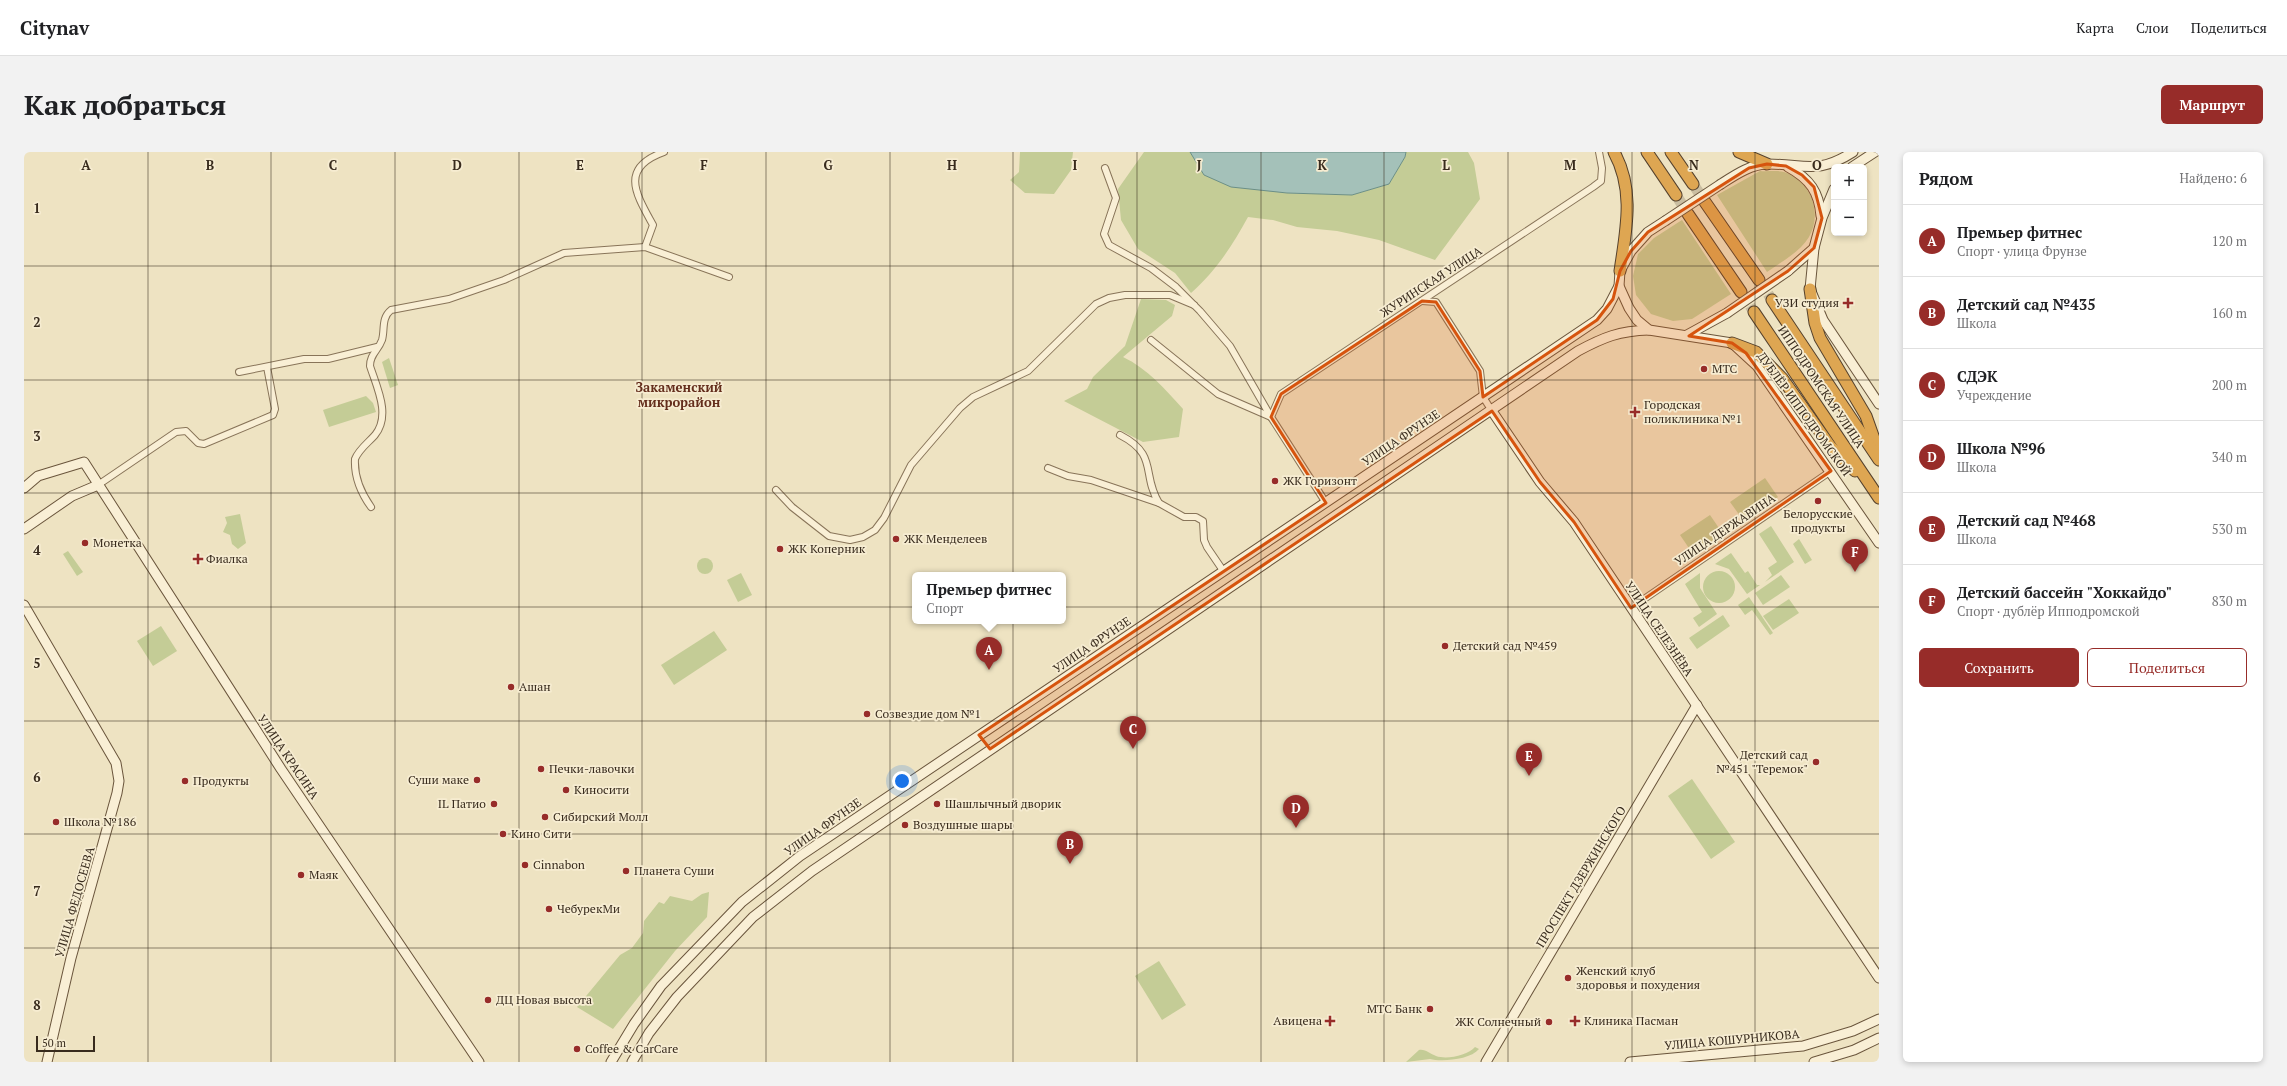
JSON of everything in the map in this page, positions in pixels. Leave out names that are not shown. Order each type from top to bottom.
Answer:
[{"type":"highway","points":[[1614,152],[1626,179],[1628,204],[1620,271]]},
{"type":"highway","points":[[1648,152],[1676,195]]},
{"type":"highway","points":[[1671,152],[1693,184]]},
{"type":"highway","points":[[1739,152],[1767,164]]},
{"type":"highway","points":[[1705,202],[1759,280]]},
{"type":"highway","points":[[1688,214],[1741,292]]},
{"type":"highway","points":[[1810,289],[1815,323],[1820,338],[1866,416],[1879,455]]},
{"type":"highway","name":"ИППОДРОМСКАЯ УЛИЦА","points":[[1772,300],[1879,460]]},
{"type":"highway","name":"ИППОДРОМСКАЯ УЛИЦА","points":[[1754,312],[1879,498]]},
{"type":"highway","points":[[1732,343],[1756,352],[1782,378],[1830,446],[1867,480]]},
{"type":"main road","points":[[1649,330],[1637,320],[1619,286],[1620,271],[1631,251],[1648,232],[1721,184],[1749,168],[1767,164],[1819,168],[1843,159],[1854,152]]},
{"type":"main road","points":[[1857,164],[1875,152]]},
{"type":"main road","points":[[1786,166],[1802,175],[1814,187],[1820,201],[1822,218]]},
{"type":"main road","points":[[1831,196],[1822,218],[1814,248],[1810,289],[1823,320],[1879,404]]},
{"type":"main road","points":[[1685,335],[1700,329],[1727,313],[1788,271],[1814,248]]},
{"type":"main road","name":"УЛИЦА ФРУНЗЕ","points":[[611,1062],[634,1024],[661,986],[742,902],[800,856],[1597,320],[1607,309],[1619,286]]},
{"type":"main road","points":[[632,1062],[649,1033],[677,997],[754,917],[812,871],[1055,705],[1492,411],[1578,351],[1603,337],[1624,331],[1649,330],[1732,343]]},
{"type":"main road","name":"ДУБЛЁР ИППОДРОМСКОЙ","points":[[1732,343],[1758,366],[1831,470],[1879,543]]},
{"type":"main road","name":"УЛИЦА СЕЛЕЗНЁВА","points":[[1492,411],[1540,482],[1574,522],[1879,978]]},
{"type":"main road","name":"УЛИЦА КРАСИНА","points":[[24,488],[38,476],[84,462],[281,769],[480,1062]]},
{"type":"main road","points":[[24,529],[72,496],[98,485]]},
{"type":"main road","name":"УЛИЦА ФЕДОСЕЕВА","points":[[24,605],[116,763],[119,781],[101,857],[71,958],[47,1062]]},
{"type":"main road","points":[[1045,691],[1055,705]]},
{"type":"main road","name":"ПРОСПЕКТ ДЗЕРЖИНСКОГО","points":[[1486,1062],[1697,705]]},
{"type":"main road","points":[[979,735],[990,749]]},
{"type":"main road","name":"УЛИЦА КОШУРНИКОВА","points":[[1630,1062],[1802,1046],[1853,1031],[1879,1019]]},
{"type":"main road","points":[[1814,1062],[1854,1050],[1879,1038]]},
{"type":"street","points":[[645,247],[653,225],[636,194],[634,179],[647,158],[664,152]]},
{"type":"street","name":"ЖУРИНСКАЯ УЛИЦА","points":[[1271,417],[1281,394],[1593,188],[1601,181],[1602,168],[1599,152]]},
{"type":"street","points":[[1105,168],[1116,198],[1104,234],[1109,245],[1151,268],[1176,287],[1230,346],[1271,417],[1326,503]]},
{"type":"street","points":[[371,507],[363,497],[359,486],[354,459],[378,430],[382,416],[382,403],[370,366],[372,355],[382,340],[383,324],[391,310],[449,299],[504,280],[564,252],[645,247],[729,277]]},
{"type":"street","points":[[776,490],[792,507],[829,536],[850,540],[863,537],[875,530],[884,518],[911,465],[960,408],[984,391],[1028,371],[1096,304],[1109,298],[1125,295],[1170,295],[1194,306]]},
{"type":"street","name":"УЛИЦА СЕЛЕЗНЁВА","points":[[1422,301],[1436,302],[1472,358],[1480,371],[1483,397],[1492,411]]},
{"type":"street","points":[[1151,340],[1218,394],[1271,417]]},
{"type":"street","points":[[239,372],[267,368],[304,359],[328,359],[378,347]]},
{"type":"street","points":[[98,485],[176,432],[186,431],[198,442],[204,444],[273,414],[275,409],[267,368]]},
{"type":"street","points":[[1120,435],[1134,443],[1142,453],[1149,467],[1152,493],[1159,503]]},
{"type":"street","points":[[1048,468],[1068,476],[1091,480],[1159,503],[1184,517],[1196,517],[1204,521],[1207,547],[1224,572]]},
{"type":"street","name":"УЛИЦА ДЕРЖАВИНА","points":[[1631,608],[1831,470]]},
{"type":"highlighted area","points":[[1767,164],[1786,166],[1802,175],[1814,187],[1822,218],[1814,248],[1788,271],[1689,336],[1732,343],[1746,353],[1831,471],[1631,608],[1574,522],[1540,482],[1492,411],[990,749],[979,735],[1326,503],[1271,417],[1281,394],[1422,301],[1436,302],[1480,371],[1483,397],[1597,320],[1613,299],[1620,271],[1631,251],[1648,232],[1721,184],[1749,168]]},
{"type":"green space","points":[[1020,152],[1073,152],[1071,170],[1054,194],[1025,193],[1010,180],[1019,172]]},
{"type":"green space","points":[[1144,152],[1190,152],[1204,175],[1287,193],[1352,195],[1389,184],[1405,157],[1406,152],[1468,152],[1474,163],[1480,199],[1435,260],[1379,240],[1337,231],[1297,227],[1273,220],[1248,217],[1223,258],[1200,285],[1191,293],[1175,273],[1138,249],[1121,220],[1118,189]]},
{"type":"green space","points":[[1760,171],[1781,171],[1793,176],[1807,190],[1812,199],[1815,218],[1809,237],[1801,247],[1767,272],[1717,195]]},
{"type":"green space","points":[[1682,220],[1731,294],[1692,319],[1673,321],[1651,314],[1636,295],[1633,276],[1638,254],[1654,238]]},
{"type":"green space","points":[[1141,299],[1166,300],[1175,305],[1172,316],[1123,357],[1148,373],[1183,409],[1179,437],[1143,442],[1064,401],[1087,389],[1093,377],[1125,346]]},
{"type":"green space","points":[[389,358],[398,385],[390,388],[382,362]]},
{"type":"green space","points":[[366,396],[373,403],[376,412],[329,427],[323,410]]},
{"type":"green space","points":[[1765,478],[1778,497],[1743,520],[1730,502]]},
{"type":"green space","points":[[240,514],[246,543],[238,549],[232,544],[230,535],[223,532],[227,523],[225,517]]},
{"type":"green space","points":[[1710,515],[1723,534],[1693,554],[1680,535]]},
{"type":"green space","points":[[1771,526],[1794,562],[1765,582],[1772,575],[1768,568],[1777,562],[1759,534]]},
{"type":"green space","points":[[1799,539],[1812,560],[1805,564],[1793,544]]},
{"type":"green space","points":[[68,551],[83,572],[77,576],[63,554]]},
{"type":"green space","points":[[1731,553],[1745,573],[1748,571],[1757,585],[1760,585],[1747,594],[1729,569],[1715,564]]},
{"type":"green space","points":[[705,558],[712,563],[713,566],[708,573],[705,574],[698,569],[697,566],[702,559]]},
{"type":"green space","points":[[1719,571],[1730,576],[1735,587],[1730,598],[1719,603],[1708,598],[1703,587],[1708,576]]},
{"type":"green space","points":[[741,573],[752,595],[738,602],[727,580]]},
{"type":"green space","points":[[1700,573],[1700,588],[1717,614],[1699,627],[1693,618],[1702,612],[1685,584]]},
{"type":"green space","points":[[1781,575],[1790,587],[1763,605],[1755,593]]},
{"type":"green space","points":[[1749,597],[1773,633],[1770,635],[1752,610],[1745,615],[1738,605]]},
{"type":"green space","points":[[1789,599],[1799,613],[1773,630],[1763,616]]},
{"type":"green space","points":[[1723,615],[1730,626],[1697,649],[1689,638]]},
{"type":"green space","points":[[161,626],[177,651],[153,666],[137,641]]},
{"type":"green space","points":[[714,631],[727,650],[674,685],[661,665]]},
{"type":"green space","points":[[1692,779],[1735,842],[1711,859],[1668,796]]},
{"type":"green space","points":[[709,892],[707,917],[675,951],[613,1029],[577,1007],[620,955],[632,948],[643,933],[644,921],[659,902],[664,904],[670,896],[692,901],[702,894]]},
{"type":"green space","points":[[1159,961],[1186,1005],[1162,1020],[1135,976]]},
{"type":"green space","points":[[1475,1047],[1479,1049],[1475,1053],[1462,1058],[1448,1060],[1430,1059],[1406,1062],[1419,1050],[1426,1051],[1436,1056],[1451,1057],[1468,1052]]},
{"type":"water","points":[[1190,152],[1406,152],[1405,157],[1389,184],[1352,195],[1287,193],[1231,187],[1204,175]]},
{"type":"tunnel","points":[[1693,184],[1705,202]]},
{"type":"tunnel","points":[[1676,195],[1688,214]]},
{"type":"tunnel","points":[[1759,280],[1772,300]]},
{"type":"tunnel","points":[[1741,292],[1754,312]]},
{"type":"place","name":"УЗИ студия","points":[[1848,303]]},
{"type":"place","name":"МТС","points":[[1704,369]]},
{"type":"place","name":"Городская поликлиника №1","points":[[1635,412]]},
{"type":"place","name":"ЖК Горизонт","points":[[1275,481]]},
{"type":"place","name":"Белорусские продукты","points":[[1818,501]]},
{"type":"place","name":"ЖК Менделеев","points":[[896,539]]},
{"type":"place","name":"Монетка","points":[[85,543]]},
{"type":"place","name":"ЖК Коперник","points":[[780,549]]},
{"type":"place","name":"Фиалка","points":[[198,559]]},
{"type":"place","name":"Детский бассейн \"Хоккайдо\"","points":[[1855,572]]},
{"type":"place","name":"Детский сад №459","points":[[1445,646]]},
{"type":"place","name":"Премьер фитнес","points":[[989,670]]},
{"type":"place","name":"Ашан","points":[[511,687]]},
{"type":"place","name":"Созвездие дом №1","points":[[867,714]]},
{"type":"place","name":"СДЭК","points":[[1133,749]]},
{"type":"place","name":"Детский сад №451 \"Теремок\"","points":[[1816,762]]},
{"type":"place","name":"Печки-лавочки","points":[[541,769]]},
{"type":"place","name":"Детский сад №468","points":[[1529,776]]},
{"type":"place","name":"Суши маке","points":[[477,780]]},
{"type":"place","name":"Продукты","points":[[185,781]]},
{"type":"place","name":"Киносити","points":[[566,790]]},
{"type":"place","name":"IL Патио","points":[[494,804]]},
{"type":"place","name":"Шашлычный дворик","points":[[937,804]]},
{"type":"place","name":"Сибирский Молл","points":[[545,817]]},
{"type":"place","name":"Школа №186","points":[[56,822]]},
{"type":"place","name":"Воздушные шары","points":[[905,825]]},
{"type":"place","name":"Школа №96","points":[[1296,828]]},
{"type":"place","name":"Кино Сити","points":[[503,834]]},
{"type":"place","name":"Детский сад №435","points":[[1070,864]]},
{"type":"place","name":"Cinnabon","points":[[525,865]]},
{"type":"place","name":"Планета Суши","points":[[626,871]]},
{"type":"place","name":"Маяк","points":[[301,875]]},
{"type":"place","name":"ЧебурекМи","points":[[549,909]]},
{"type":"place","name":"Женский клуб здоровья и похудения","points":[[1568,978]]},
{"type":"place","name":"ДЦ Новая высота","points":[[488,1000]]},
{"type":"place","name":"МТС Банк","points":[[1430,1009]]},
{"type":"place","name":"Авицена","points":[[1330,1021]]},
{"type":"place","name":"Клиника Пасман","points":[[1575,1021]]},
{"type":"place","name":"ЖК Солнечный","points":[[1549,1022]]},
{"type":"place","name":"Coffee & CarCare","points":[[577,1049]]},
{"type":"district","name":"Закаменский микрорайон","points":[[679,394]]}]
